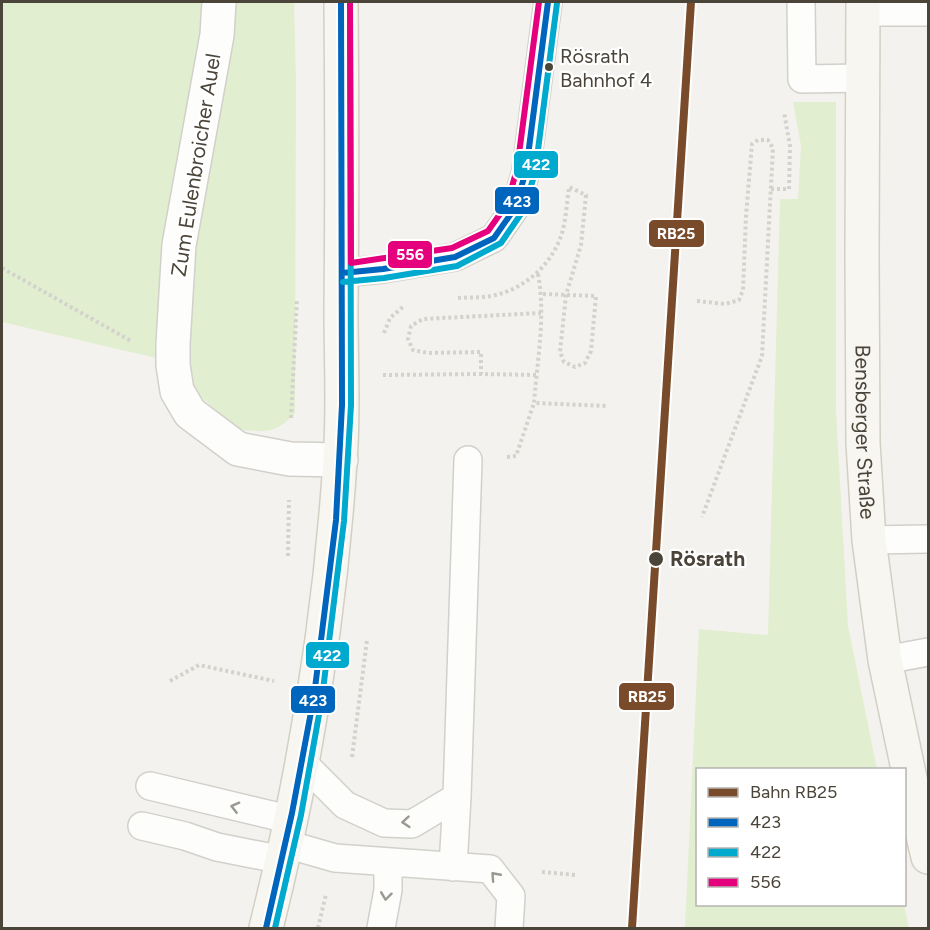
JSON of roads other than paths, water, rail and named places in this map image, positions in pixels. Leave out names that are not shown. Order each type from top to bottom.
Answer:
[{"type":"main road","points":[[266,928],[287,841],[302,762],[326,608],[340,460],[343,121],[341,2]]},
{"type":"main road","name":"Bensberger Straße","points":[[864,7],[863,443],[869,540],[885,660],[922,800],[928,857]]},
{"type":"street","name":"Zum Eulenbroicher Auel","points":[[219,2],[217,35],[178,245],[173,364],[177,391],[190,413],[238,449],[290,459],[340,460]]},
{"type":"lane","points":[[342,273],[455,257],[494,238],[515,208],[526,171],[548,2]]},
{"type":"lane","points":[[801,2],[801,79],[863,78]]},
{"type":"lane","points":[[864,7],[928,12]]},
{"type":"lane","points":[[453,867],[468,460]]},
{"type":"lane","points":[[869,540],[928,539]]},
{"type":"lane","points":[[885,660],[928,652]]},
{"type":"lane","points":[[302,762],[345,805],[384,823],[411,824],[457,797]]},
{"type":"lane","points":[[150,786],[335,858],[490,868],[511,896],[509,928]]},
{"type":"lane","points":[[142,826],[185,836],[217,847],[287,841]]},
{"type":"lane","points":[[381,928],[388,890],[388,863]]},
{"type":"rail line","name":"RB25","points":[[632,928],[691,2]]},
{"type":"place","name":"Rösrath Bahnhof 4","points":[[549,67]]},
{"type":"place","name":"Rösrath","points":[[656,559]]}]
